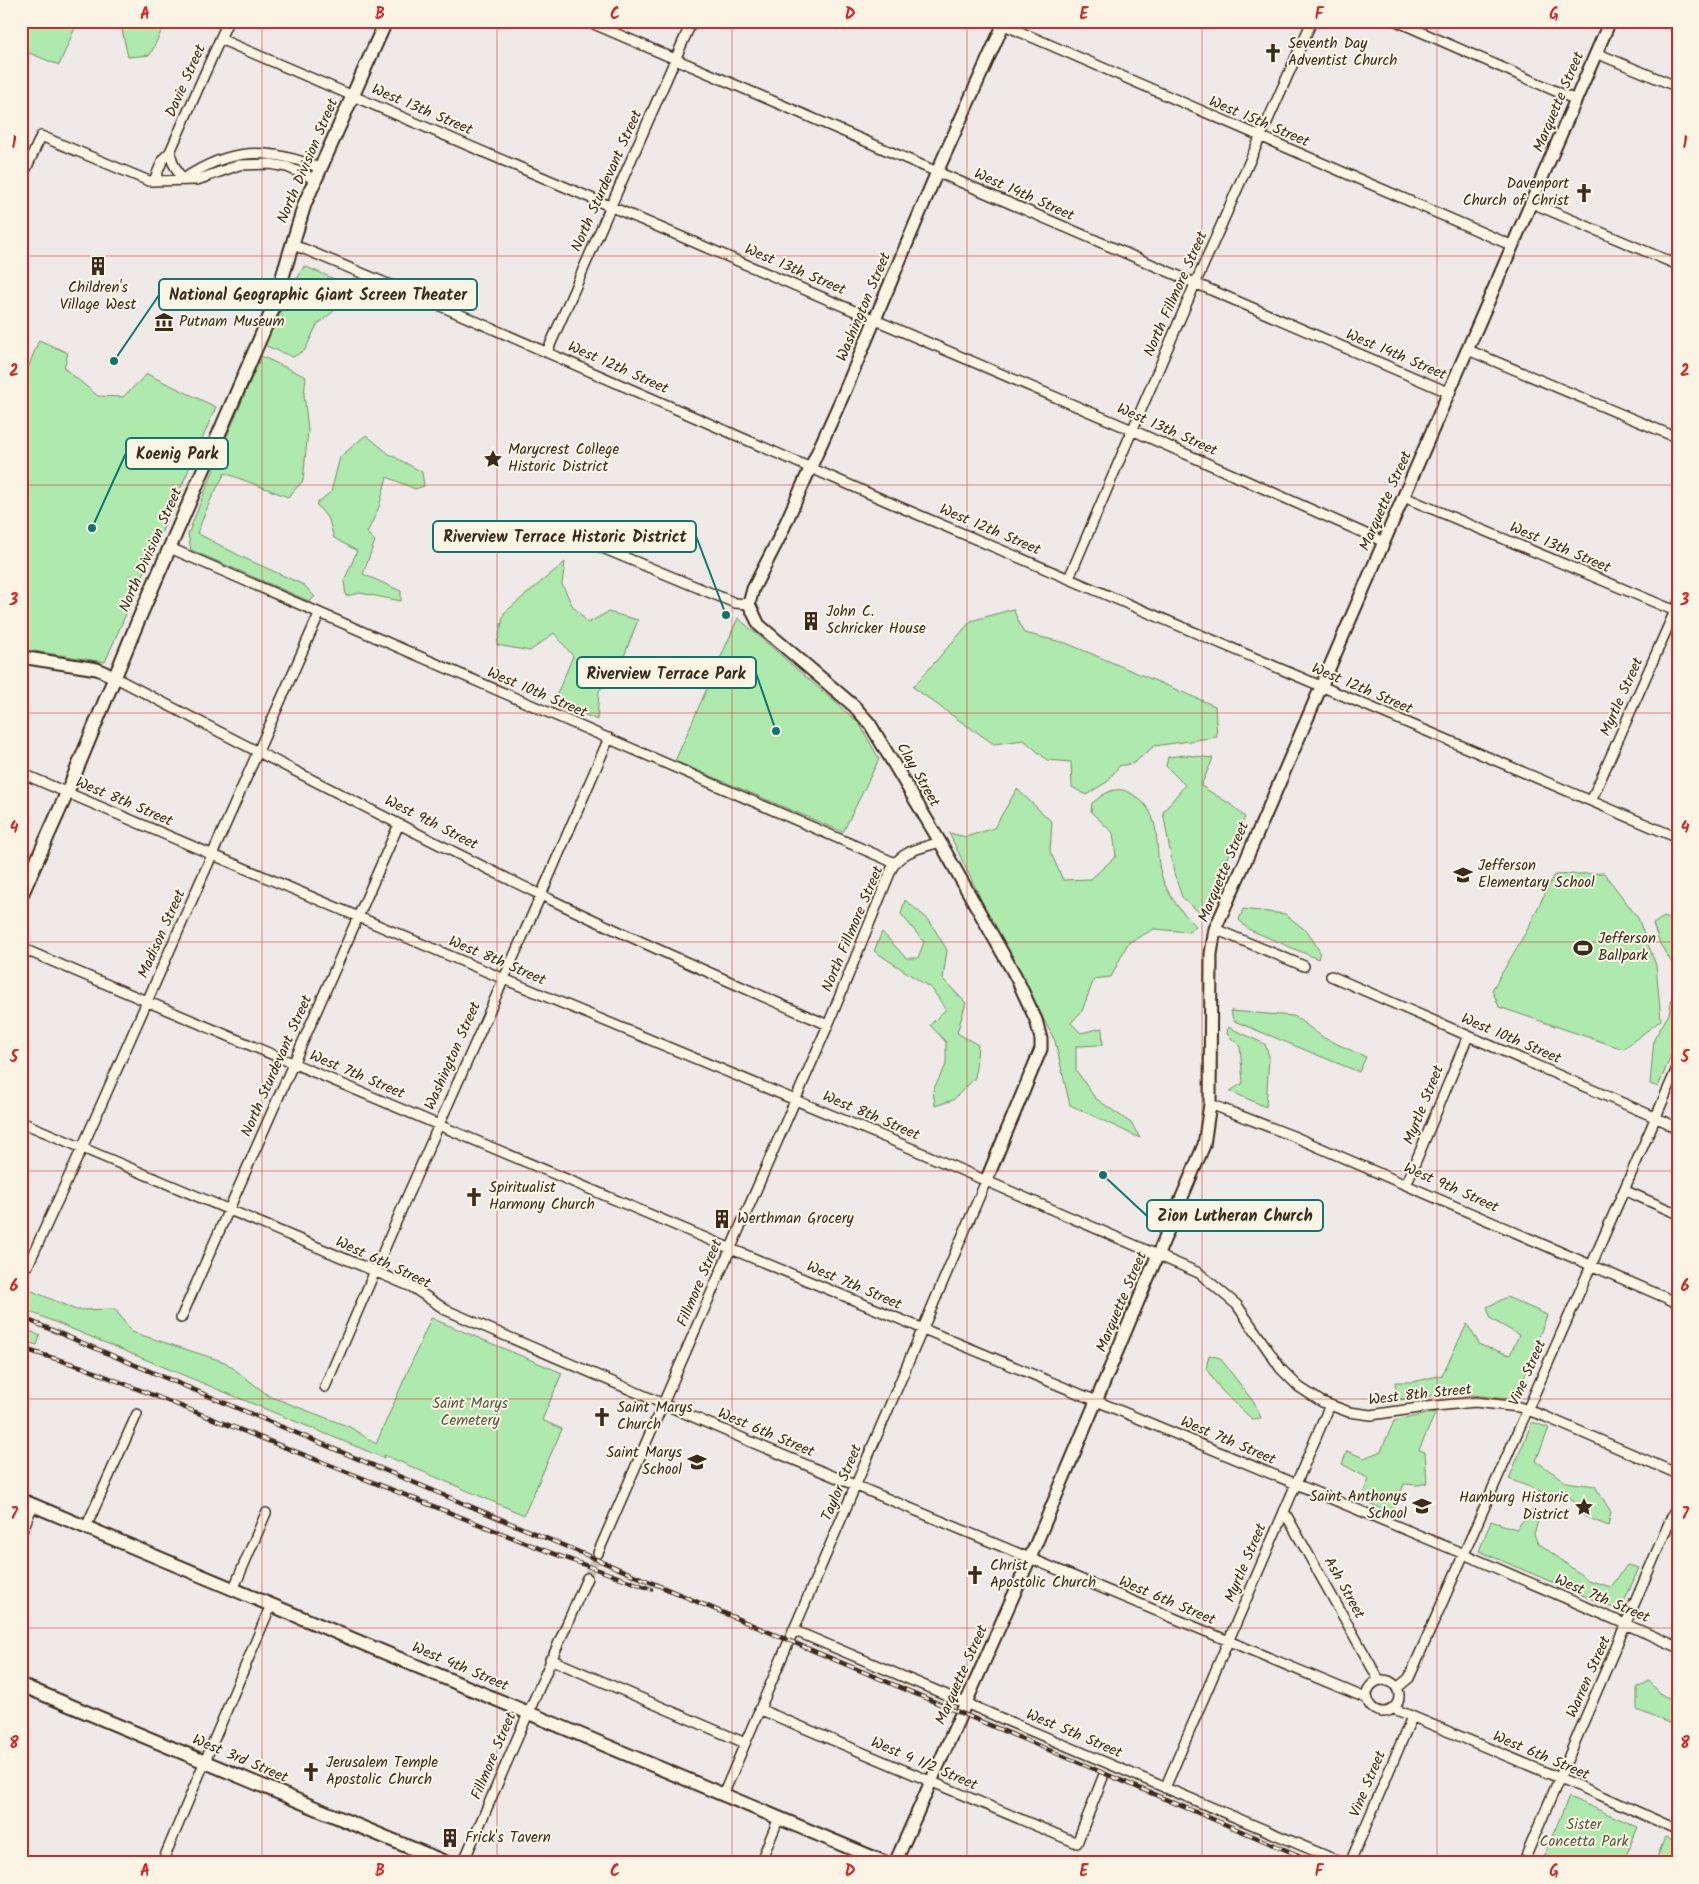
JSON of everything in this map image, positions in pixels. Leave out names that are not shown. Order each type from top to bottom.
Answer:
[{"type":"main road","name":"North Division Street","points":[[21,896],[67,793],[114,677],[272,311],[299,221],[318,173],[386,21]]},
{"type":"main road","name":"West 4th Street","points":[[27,1503],[886,1863]]},
{"type":"main road","name":"West 3rd Street","points":[[21,1686],[447,1863]]},
{"type":"street","name":"Davie Street","points":[[154,181],[163,159],[170,152],[228,21]]},
{"type":"street","name":"West 14th Street","points":[[587,21],[1450,393]]},
{"type":"street","name":"North Sturdevant Street","points":[[547,352],[692,21]]},
{"type":"street","name":"North Fillmore Street","points":[[1069,578],[1195,284],[1312,21]]},
{"type":"street","points":[[1396,21],[1576,100]]},
{"type":"street","name":"Marquette Street","points":[[895,1863],[1030,1558],[1204,1145],[1210,1104],[1211,954],[1214,929],[1450,393],[1610,21]]},
{"type":"street","name":"West 15th Street","points":[[1001,22],[1260,137],[1513,246]]},
{"type":"street","name":"Washington Street","points":[[748,604],[753,589],[810,467],[875,319],[1001,22]]},
{"type":"street","name":"West 13th Street","points":[[220,39],[1132,430],[1384,542]]},
{"type":"street","points":[[1596,53],[1678,87]]},
{"type":"street","points":[[21,180],[41,136],[142,179],[154,181],[197,180],[239,165],[270,164],[318,173]]},
{"type":"street","points":[[170,152],[173,163],[182,180]]},
{"type":"street","points":[[1532,203],[1678,265]]},
{"type":"street","name":"West 12th Street","points":[[292,245],[443,307],[1321,687],[1678,838]]},
{"type":"street","points":[[1468,350],[1678,438]]},
{"type":"street","name":"West 13th Street","points":[[1404,497],[1677,609]]},
{"type":"street","points":[[559,530],[735,602],[748,604]]},
{"type":"street","name":"West 10th Street","points":[[170,548],[895,863]]},
{"type":"street","name":"Clay Street","points":[[748,604],[759,625],[854,706],[870,724],[940,842],[1016,977],[1036,1020],[1041,1039],[1041,1049],[986,1181]]},
{"type":"street","name":"Myrtle Street","points":[[1591,802],[1677,609]]},
{"type":"street","name":"Madison Street","points":[[28,1265],[213,855],[319,614]]},
{"type":"street","name":"West 9th Street","points":[[21,657],[97,669],[541,895],[734,984],[828,1024]]},
{"type":"street","name":"Washington Street","points":[[325,1387],[609,738]]},
{"type":"street","name":"West 8th Street","points":[[21,773],[1199,1273],[1237,1306],[1281,1369],[1299,1387],[1322,1402],[1349,1412],[1371,1416],[1426,1407],[1475,1402],[1502,1404],[1527,1410],[1678,1474]]},
{"type":"street","name":"North Sturdevant Street","points":[[181,1318],[399,824]]},
{"type":"street","name":"North Fillmore Street","points":[[828,1024],[895,863],[906,853],[940,842]]},
{"type":"street","points":[[1214,929],[1304,966]]},
{"type":"street","name":"West 7th Street","points":[[21,948],[729,1248],[1464,1554],[1678,1647]]},
{"type":"street","name":"West 10th Street","points":[[1331,976],[1656,1117],[1678,1131]]},
{"type":"street","name":"Fillmore Street","points":[[598,1553],[828,1024]]},
{"type":"street","name":"Myrtle Street","points":[[1406,1185],[1468,1036]]},
{"type":"street","name":"Vine Street","points":[[1397,1688],[1409,1678],[1678,1066]]},
{"type":"street","name":"West 9th Street","points":[[1210,1104],[1293,1136],[1678,1303]]},
{"type":"street","name":"West 6th Street","points":[[21,1122],[412,1287],[446,1310],[663,1404],[1227,1642],[1368,1699]]},
{"type":"street","name":"Taylor Street","points":[[723,1795],[986,1181]]},
{"type":"street","points":[[1624,1190],[1678,1214]]},
{"type":"street","name":"Myrtle Street","points":[[1165,1788],[1330,1405]]},
{"type":"street","points":[[86,1527],[137,1414]]},
{"type":"street","name":"Warren Street","points":[[1523,1863],[1678,1502]]},
{"type":"street","points":[[21,1534],[27,1503]]},
{"type":"street","name":"Ash Street","points":[[1284,1510],[1379,1680]]},
{"type":"street","points":[[233,1590],[266,1513]]},
{"type":"street","name":"Fillmore Street","points":[[463,1863],[550,1659],[587,1578]]},
{"type":"street","points":[[162,1863],[271,1606]]},
{"type":"street","name":"West 5th Street","points":[[793,1630],[1343,1863]]},
{"type":"street","points":[[550,1659],[745,1743]]},
{"type":"street","points":[[1379,1680],[1389,1681],[1397,1688],[1399,1698],[1392,1708],[1380,1711],[1371,1706],[1368,1699],[1370,1686],[1379,1680]]},
{"type":"street","name":"West 6th Street","points":[[1392,1708],[1678,1830]]},
{"type":"street","name":"West 4 1/2 Street","points":[[759,1709],[1078,1843],[1103,1777]]},
{"type":"street","name":"Vine Street","points":[[1350,1863],[1412,1717]]},
{"type":"street","points":[[760,1863],[779,1818]]},
{"type":"street","points":[[21,1860],[28,1863]]},
{"type":"green space","points":[[21,21],[78,21],[59,65],[29,53],[21,71]]},
{"type":"green space","points":[[122,21],[166,21],[150,55],[128,57]]},
{"type":"green space","points":[[304,266],[365,292],[367,302],[340,306],[317,325],[305,350],[293,357],[264,345]]},
{"type":"green space","points":[[39,340],[68,353],[64,368],[98,396],[123,397],[147,374],[216,407],[105,662],[21,649],[21,368],[27,370]]},
{"type":"green space","points":[[261,356],[306,377],[304,394],[308,430],[303,481],[288,497],[225,473],[210,501],[197,533],[242,557],[304,585],[315,597],[309,601],[191,550],[188,534]]},
{"type":"green space","points":[[366,435],[389,454],[422,472],[424,486],[415,489],[387,477],[379,507],[367,533],[375,541],[363,574],[401,591],[401,601],[360,593],[346,596],[344,581],[357,551],[334,538],[329,520],[316,504],[331,492],[340,457]]},
{"type":"green space","points":[[565,562],[562,584],[572,605],[588,623],[608,612],[638,620],[621,664],[599,691],[597,720],[554,701],[573,656],[554,633],[530,651],[497,645],[504,613]]},
{"type":"green space","points":[[1013,609],[1024,633],[1066,643],[1215,706],[1217,737],[1154,746],[1134,763],[1119,766],[1107,782],[1086,795],[1072,787],[1071,762],[1047,760],[1024,740],[994,744],[913,687],[971,621]]},
{"type":"green space","points":[[738,618],[859,723],[879,759],[843,832],[675,761]]},
{"type":"green space","points":[[1185,755],[1213,758],[1201,786],[1230,804],[1245,817],[1202,915],[1182,897],[1174,873],[1163,812],[1185,785],[1166,766],[1168,757]]},
{"type":"green space","points":[[1017,789],[1052,822],[1050,851],[1063,880],[1091,879],[1116,856],[1113,833],[1091,812],[1092,803],[1106,793],[1116,790],[1126,791],[1143,802],[1154,822],[1163,880],[1169,894],[1196,926],[1189,932],[1154,929],[1128,943],[1111,977],[1094,979],[1082,1011],[1071,1023],[1081,1033],[1102,1028],[1103,1045],[1076,1046],[1076,1070],[1095,1098],[1131,1123],[1140,1138],[1070,1105],[1055,1041],[990,918],[949,833],[966,837],[994,828]]},
{"type":"green space","name":"Jefferson Ballpark","points":[[1604,873],[1638,918],[1656,965],[1661,1020],[1623,1049],[1499,1007],[1492,990],[1526,932],[1554,875]]},
{"type":"green space","points":[[905,900],[929,920],[947,950],[943,979],[966,1003],[957,1033],[978,1045],[975,1078],[953,1100],[935,1106],[933,1090],[946,1065],[946,1042],[930,1025],[946,1009],[932,989],[874,951],[882,932],[906,958],[918,958],[924,942],[901,914]]},
{"type":"green space","points":[[1243,909],[1285,914],[1308,932],[1320,952],[1318,959],[1248,929],[1239,920]]},
{"type":"green space","points":[[1664,917],[1678,924],[1678,1039],[1658,1087],[1650,1084],[1654,1039],[1669,1014],[1677,971],[1660,944],[1653,924]]},
{"type":"green space","points":[[1230,1011],[1294,1016],[1324,1038],[1366,1057],[1359,1072],[1234,1021]]},
{"type":"green space","points":[[1228,1027],[1265,1044],[1269,1056],[1266,1107],[1230,1091],[1243,1083],[1240,1047],[1227,1034]]},
{"type":"green space","name":"Saint Marys Cemetery","points":[[21,1286],[76,1310],[115,1309],[132,1332],[225,1362],[269,1396],[350,1427],[376,1444],[431,1318],[562,1373],[542,1420],[562,1429],[524,1515],[384,1455],[384,1458],[33,1313],[21,1306]]},
{"type":"green space","points":[[1507,1297],[1547,1315],[1516,1400],[1454,1393],[1397,1400],[1395,1382],[1413,1382],[1442,1375],[1467,1324],[1480,1345],[1510,1355],[1519,1335],[1491,1319],[1487,1307]]},
{"type":"green space","points":[[21,1326],[40,1336],[37,1345],[21,1341]]},
{"type":"green space","points":[[1209,1355],[1220,1358],[1255,1404],[1261,1418],[1252,1419],[1222,1391],[1206,1369]]},
{"type":"green space","points":[[1436,1412],[1419,1450],[1425,1452],[1427,1483],[1419,1485],[1404,1484],[1392,1513],[1361,1500],[1369,1479],[1342,1464],[1347,1451],[1364,1458],[1381,1451],[1394,1421]]},
{"type":"green space","points":[[1532,1422],[1549,1428],[1536,1461],[1566,1482],[1595,1486],[1611,1512],[1608,1526],[1584,1516],[1567,1493],[1553,1496],[1509,1479]]},
{"type":"green space","points":[[1532,1510],[1541,1512],[1534,1534],[1537,1542],[1588,1580],[1611,1587],[1627,1565],[1639,1568],[1620,1611],[1479,1551],[1491,1521],[1516,1529]]},
{"type":"green space","points":[[1649,1681],[1661,1694],[1678,1704],[1678,1727],[1637,1710],[1637,1688]]},
{"type":"green space","name":"Sister Concetta Park","points":[[1569,1797],[1638,1827],[1623,1863],[1561,1863],[1544,1855]]},
{"type":"green space","points":[[1665,1837],[1678,1842],[1678,1863],[1655,1863]]},
{"type":"tunnel","points":[[587,1578],[598,1553]]},
{"type":"railway","points":[[21,1317],[1317,1863]]},
{"type":"railway","points":[[21,1348],[82,1367],[549,1552],[651,1589]]},
{"type":"place","name":"Seventh Day Adventist Church","points":[[1273,53]]},
{"type":"place","name":"Davenport Church of Christ","points":[[1584,193]]},
{"type":"place","name":"Children's Village West","points":[[98,266]]},
{"type":"place","name":"Putnam Museum","points":[[164,322]]},
{"type":"place","name":"National Geographic Giant Screen Theater","points":[[114,361]]},
{"type":"place","name":"Marycrest College Historic District","points":[[493,459]]},
{"type":"place","name":"Koenig Park","points":[[92,528]]},
{"type":"place","name":"Riverview Terrace Historic District","points":[[726,615]]},
{"type":"place","name":"John C. Schricker House","points":[[811,621]]},
{"type":"place","name":"Riverview Terrace Park","points":[[776,731]]},
{"type":"place","name":"Jefferson Elementary School","points":[[1463,875]]},
{"type":"place","name":"Jefferson Ballpark","points":[[1583,948]]},
{"type":"place","name":"Zion Lutheran Church","points":[[1103,1175]]},
{"type":"place","name":"Spiritualist Harmony Church","points":[[474,1197]]},
{"type":"place","name":"Werthman Grocery","points":[[722,1219]]},
{"type":"place","name":"Saint Marys Church","points":[[602,1417]]},
{"type":"place","name":"Saint Marys School","points":[[697,1462]]},
{"type":"place","name":"Saint Anthonys School","points":[[1422,1506]]},
{"type":"place","name":"Hamburg Historic District","points":[[1584,1507]]},
{"type":"place","name":"Christ Apostolic Church","points":[[975,1575]]},
{"type":"place","name":"Jerusalem Temple Apostolic Church","points":[[311,1772]]},
{"type":"place","name":"Frick's Tavern","points":[[450,1838]]}]
